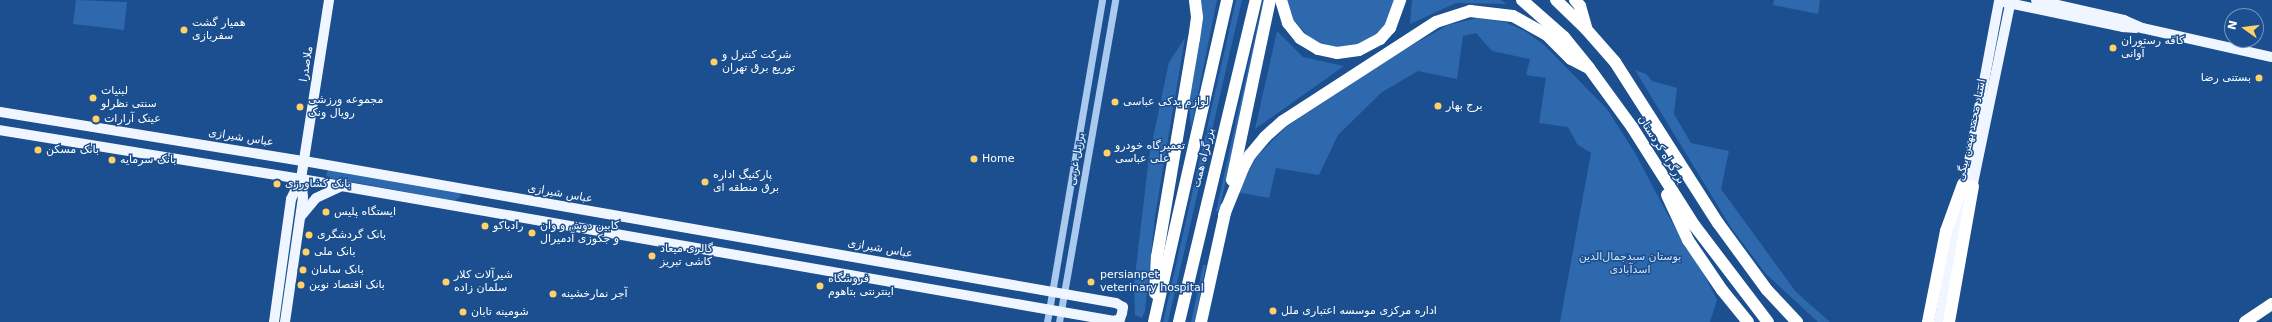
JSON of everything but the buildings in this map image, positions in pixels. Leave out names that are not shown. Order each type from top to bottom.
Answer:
[{"type":"highway","points":[[1154,322],[1157,257],[1194,39],[1197,17],[1195,0]]},
{"type":"highway","name":"بزرگراه همت","points":[[1154,322],[1227,0]]},
{"type":"highway","name":"بزرگراه همت","points":[[1179,322],[1256,0]]},
{"type":"highway","points":[[1201,322],[1270,0]]},
{"type":"highway","points":[[1280,0],[1288,23],[1300,38],[1318,49],[1337,53],[1359,50],[1380,39],[1390,28],[1400,0]]},
{"type":"highway","name":"بزرگراه کردستان","points":[[1522,0],[1564,37],[1589,68],[1632,127],[1657,170],[1719,260],[1768,322]]},
{"type":"highway","name":"بزرگراه کردستان","points":[[1556,0],[1586,28],[1615,62],[1718,223],[1767,290],[1797,322]]},
{"type":"highway","points":[[1575,0],[1580,6],[1586,28]]},
{"type":"highway","points":[[1224,215],[1250,155],[1265,137],[1283,121],[1436,22],[1470,11],[1513,16],[1546,34],[1571,59],[1589,68]]},
{"type":"highway","points":[[1657,170],[1688,240],[1722,290],[1748,322]]},
{"type":"highway","points":[[1928,322],[1946,231],[1968,185]]},
{"type":"highway","points":[[1949,322],[1968,185]]},
{"type":"highway","points":[[2245,322],[2272,304]]},
{"type":"main road","name":"ملاصدرا","points":[[285,322],[300,218],[301,179],[329,0]]},
{"type":"main road","points":[[1998,0],[2122,27],[2142,28],[2272,57]]},
{"type":"main road","name":"استاد محمد بهمن بیگی","points":[[1968,185],[1998,0]]},
{"type":"main road","points":[[2036,0],[2124,20],[2142,28]]},
{"type":"main road","name":"استاد محمد بهمن بیگی","points":[[1939,322],[1950,262],[2010,2]]},
{"type":"main road","name":"عباس شیرازی","points":[[0,112],[304,161],[1116,303],[1123,307],[1120,319],[1114,321]]},
{"type":"main road","points":[[0,130],[342,186],[1049,310],[1060,317],[1114,321]]},
{"type":"main road","points":[[324,183],[319,173],[325,165]]},
{"type":"main road","name":"ملاصدرا","points":[[274,322],[291,199],[301,179]]},
{"type":"main road","points":[[300,218],[316,198],[342,186]]},
{"type":"main road","points":[[467,208],[470,190]]},
{"type":"main road","points":[[798,266],[801,248]]},
{"type":"street","name":"برزیل غربی","points":[[1047,322],[1102,0]]},
{"type":"street","name":"برزیل غربی","points":[[1060,317],[1115,0]]},
{"type":"green space","points":[[76,0],[127,2],[124,30],[73,24]]},
{"type":"green space","points":[[1200,0],[1217,0],[1191,129],[1189,102]]},
{"type":"green space","points":[[1236,0],[1242,0],[1168,322],[1163,322]]},
{"type":"green space","points":[[1263,0],[1266,0],[1219,212],[1216,211]]},
{"type":"green space","points":[[1285,0],[1395,0],[1388,21],[1375,36],[1364,43],[1340,48],[1329,47],[1309,37],[1291,18]]},
{"type":"green space","points":[[1412,0],[1501,0],[1507,4],[1456,3],[1410,24]]},
{"type":"green space","points":[[1774,0],[1820,0],[1818,14],[1773,5]]},
{"type":"green space","name":"بوستان سیدجمال‌الدین اسدآبادی","points":[[1477,18],[1505,22],[1525,31],[1544,45],[1607,109],[1635,153],[1670,219],[1706,278],[1717,300],[1710,322],[1560,322],[1591,153],[1577,144],[1568,127],[1539,123],[1546,78],[1526,75],[1530,59],[1492,51],[1476,33],[1463,36],[1457,79],[1418,71],[1382,92],[1338,135],[1319,175],[1276,168],[1269,198],[1237,192],[1257,156],[1287,126],[1398,53],[1448,25]]},
{"type":"green space","points":[[1277,31],[1303,57],[1344,66],[1255,129]]},
{"type":"green space","points":[[1185,38],[1155,216],[1145,311],[1142,318],[1135,315],[1134,284],[1149,157],[1169,62]]},
{"type":"green space","points":[[1635,70],[1646,74],[1652,81],[1677,88],[1674,114],[1691,143],[1729,151],[1721,189],[1796,292],[1830,322],[1818,322],[1766,274],[1732,229]]},
{"type":"green space","points":[[328,170],[459,192],[461,196],[455,201],[331,178],[326,176]]},
{"type":"green space","points":[[1203,265],[1206,265],[1195,322],[1191,322]]},
{"type":"place","name":"همیار گشت سفربازی","points":[[184,30]]},
{"type":"place","name":"کافه رستوران آوانی","points":[[2113,48]]},
{"type":"place","name":"شرکت کنترل و توریع برق تهران","points":[[714,62]]},
{"type":"place","name":"بستنی رضا","points":[[2259,78]]},
{"type":"place","name":"لبنیات سنتی نظرلو","points":[[93,98]]},
{"type":"place","name":"لوازم یدکی عباسی","points":[[1115,102]]},
{"type":"place","name":"برج بهار","points":[[1438,106]]},
{"type":"place","name":"مجموعه ورزشی رویال ونک","points":[[300,107]]},
{"type":"place","name":"عینک آرارات","points":[[96,119]]},
{"type":"place","name":"بانک مسکن","points":[[38,150]]},
{"type":"place","name":"تعمیرگاه خودرو علی عباسی","points":[[1107,153]]},
{"type":"place","name":"Home","points":[[974,159]]},
{"type":"place","name":"بانک سرمایه","points":[[112,160]]},
{"type":"place","name":"پارکنیگ اداره برق منطقه ای","points":[[705,182]]},
{"type":"place","name":"بانک کشاورزی","points":[[277,184]]},
{"type":"place","name":"ایستگاه پلیس","points":[[326,212]]},
{"type":"place","name":"رادیاکو","points":[[485,226]]},
{"type":"place","name":"کابین دوش و وان و جکوزی آدمیرال","points":[[532,233]]},
{"type":"place","name":"بانک گردشگری","points":[[309,235]]},
{"type":"place","name":"بانک ملی","points":[[306,252]]},
{"type":"place","name":"گالری میعاد کاشی تبریز","points":[[652,256]]},
{"type":"place","name":"بانک سامان","points":[[303,270]]},
{"type":"place","name":"شیرآلات کلار سلمان زاده","points":[[446,282]]},
{"type":"place","name":"persianpet veterinary hospital","points":[[1091,282]]},
{"type":"place","name":"بانک اقتصاد نوین","points":[[301,285]]},
{"type":"place","name":"فروشگاه اينترنتی بتاهوم","points":[[820,286]]},
{"type":"place","name":"آجر نمارخشینه","points":[[553,294]]},
{"type":"place","name":"اداره مرکزی موسسه اعتباری ملل","points":[[1273,311]]},
{"type":"place","name":"شومینه تابان","points":[[463,312]]}]
